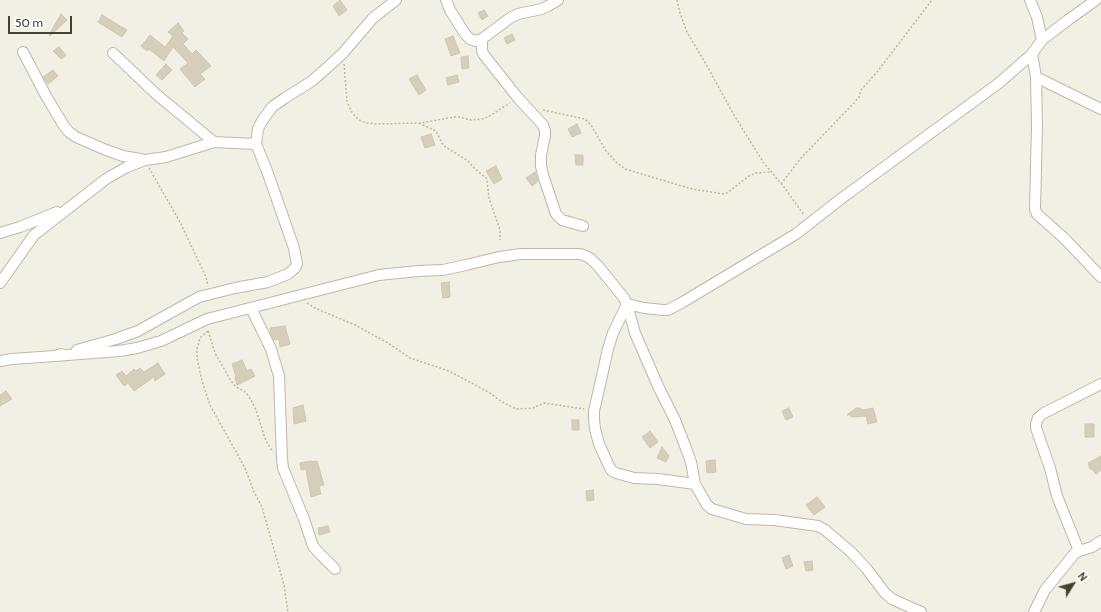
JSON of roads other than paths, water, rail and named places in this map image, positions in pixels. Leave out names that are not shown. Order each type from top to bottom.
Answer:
[{"type":"street","points":[[55,356],[116,339],[138,331],[199,297],[268,282],[293,271],[296,268],[297,264],[294,248],[256,144],[258,129],[272,108],[312,81],[343,53],[373,18],[396,0]]},
{"type":"street","points":[[446,0],[450,10],[465,34],[474,40],[482,39],[510,18],[518,14],[542,9],[558,0]]},
{"type":"street","points":[[1030,0],[1037,17],[1042,40]]},
{"type":"street","points":[[627,304],[663,310],[673,307],[796,234],[842,198],[999,83],[1032,54],[1042,40],[1096,0]]},
{"type":"street","points":[[482,39],[482,51],[484,55],[518,98],[543,125],[545,131],[541,155],[541,166],[556,214],[562,220],[583,226]]},
{"type":"street","points":[[23,52],[46,96],[69,132],[76,137],[106,150],[123,156],[145,160],[166,158],[214,142],[256,144]]},
{"type":"street","points":[[113,52],[156,94],[214,142]]},
{"type":"street","points":[[1032,54],[1036,77],[1037,126],[1035,209],[1037,214],[1065,239],[1101,277]]},
{"type":"street","points":[[1036,77],[1101,109]]},
{"type":"street","points":[[0,283],[34,234],[106,179],[127,167],[145,160]]},
{"type":"street","points":[[0,233],[20,228],[70,207]]},
{"type":"street","points":[[0,361],[119,351],[137,348],[161,341],[207,319],[379,275],[418,270],[443,270],[499,257],[521,254],[580,254],[591,259],[624,298],[635,333],[684,443],[691,462],[695,484],[704,500],[712,509],[746,520],[774,520],[818,526],[850,551],[866,568],[885,593],[892,599],[921,612]]},
{"type":"street","points":[[627,304],[608,349],[594,411],[595,429],[599,444],[609,466],[612,471],[616,473],[634,478],[658,479],[695,484]]},
{"type":"street","points":[[251,308],[272,349],[279,376],[283,468],[304,519],[313,546],[335,569]]},
{"type":"street","points":[[1079,551],[1058,496],[1036,424],[1038,418],[1044,413],[1101,384]]},
{"type":"street","points":[[1034,612],[1045,590],[1075,553],[1092,547],[1101,541]]}]
